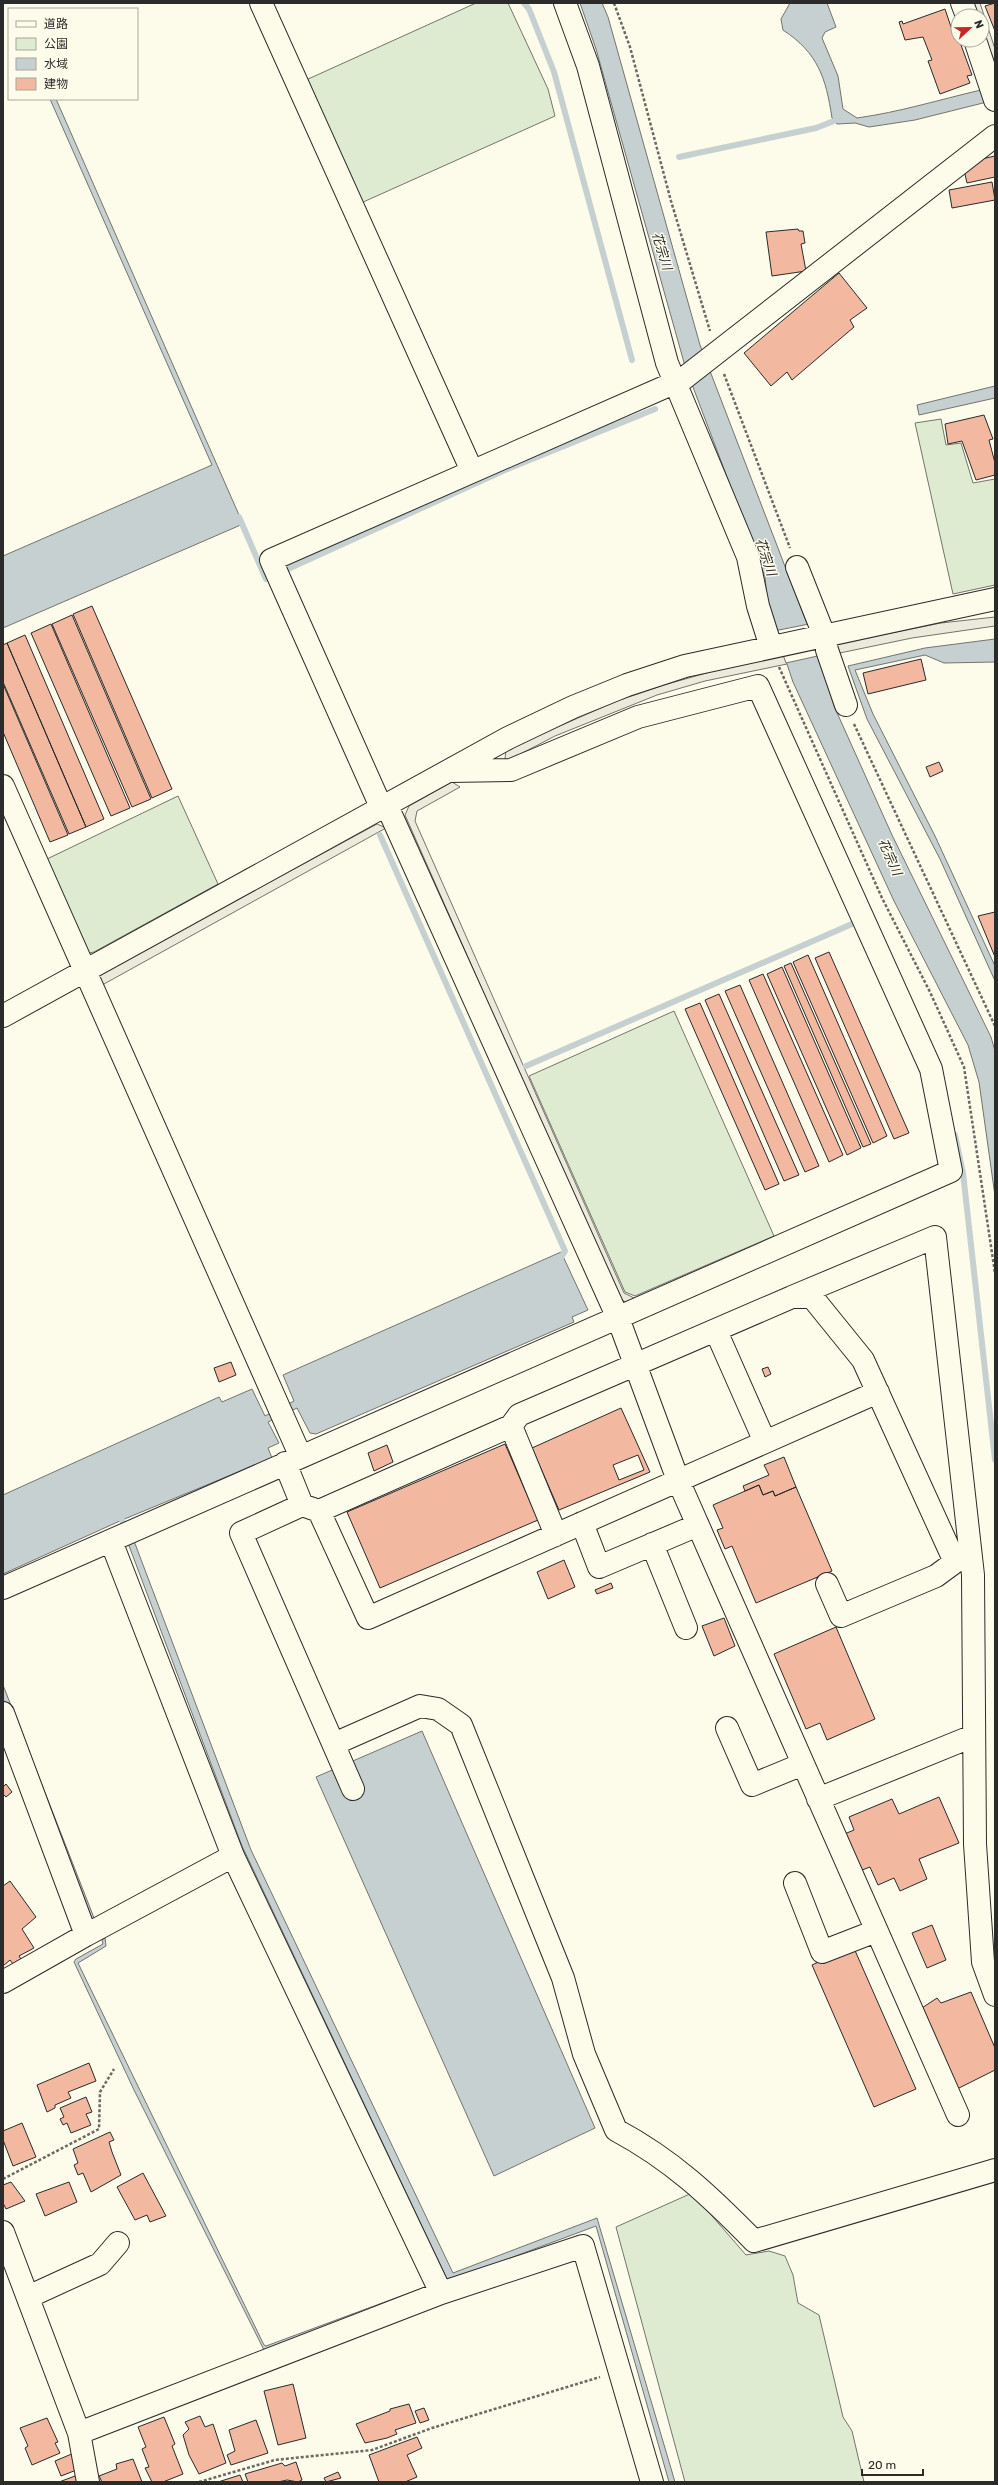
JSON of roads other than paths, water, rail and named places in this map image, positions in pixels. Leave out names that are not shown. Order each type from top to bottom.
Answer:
[{"type":"street","points":[[261,3],[472,471]]},
{"type":"street","points":[[565,3],[588,66],[666,363],[678,381],[748,557],[758,606],[773,646]]},
{"type":"street","points":[[978,48],[995,100]]},
{"type":"street","points":[[958,2115],[678,1480],[618,1318],[271,560],[678,381],[713,356],[995,136]]},
{"type":"street","points":[[797,567],[846,705]]},
{"type":"street","points":[[3,1016],[508,738],[627,685],[686,666],[773,646],[823,640],[995,599]]},
{"type":"street","points":[[3,1588],[292,1459],[618,1318],[951,1171],[931,1069],[758,686],[638,717],[511,770],[450,771]]},
{"type":"street","points":[[3,786],[85,971],[292,1459],[310,1508],[368,1618],[878,1392]]},
{"type":"street","points":[[353,1789],[241,1533],[310,1508],[511,1426],[519,1415],[636,1366],[935,1236],[973,1575],[973,1736],[976,1844],[983,1962],[995,1995]]},
{"type":"street","points":[[792,1297],[812,1297],[863,1360],[955,1562],[936,1576],[842,1616],[827,1584]]},
{"type":"street","points":[[716,1330],[764,1442]]},
{"type":"street","points":[[511,1426],[556,1535]]},
{"type":"street","points":[[582,1523],[599,1567],[698,1525]]},
{"type":"street","points":[[111,1541],[233,1856],[441,2293]]},
{"type":"street","points":[[652,1544],[686,1628]]},
{"type":"street","points":[[334,1744],[420,1706],[438,1709],[461,1725],[563,1978],[584,2054],[616,2130],[649,2148],[708,2194],[754,2241],[995,2170]]},
{"type":"street","points":[[3,1713],[86,1935]]},
{"type":"street","points":[[727,1728],[752,1785],[803,1764]]},
{"type":"street","points":[[818,1799],[973,1736]]},
{"type":"street","points":[[3,1982],[86,1935],[233,1856]]},
{"type":"street","points":[[795,1883],[822,1952],[876,1930]]},
{"type":"street","points":[[3,2232],[79,2433],[88,2482]]},
{"type":"street","points":[[28,2297],[100,2264],[118,2243]]},
{"type":"street","points":[[79,2433],[441,2293],[583,2246],[652,2482]]},
{"type":"water","name":"花宗川","points":[[580,3],[602,3],[608,17],[700,345],[824,668],[834,706],[892,835],[991,1037],[995,1051],[995,1196],[979,1082],[968,1045],[894,901],[793,682],[768,608],[765,577],[685,366],[596,49]]},
{"type":"water","points":[[790,3],[827,3],[836,27],[825,32],[822,38],[838,76],[843,109],[857,118],[904,109],[981,90],[995,100],[915,120],[869,127],[855,123],[837,124],[832,118],[823,79],[812,57],[805,48],[783,30],[781,19]]},
{"type":"water","points":[[50,100],[56,100],[243,524],[3,628],[3,556],[212,465]]},
{"type":"water","points":[[995,386],[995,398],[919,415],[917,405]]},
{"type":"water","points":[[995,639],[995,662],[944,663],[925,655],[855,670],[873,714],[935,836],[995,966],[995,981],[940,859],[867,719],[848,666],[925,648]]},
{"type":"water","points":[[561,1252],[588,1310],[572,1317],[574,1322],[316,1434],[310,1433],[297,1408],[268,1422],[279,1443],[268,1448],[272,1458],[122,1520],[3,1574],[3,1495],[219,1397],[222,1402],[252,1389],[265,1416],[294,1401],[283,1375]]},
{"type":"water","points":[[134,1541],[251,1850],[453,2273],[597,2218],[675,2482],[669,2482],[596,2226],[446,2282],[446,2277],[242,1846],[128,1543]]},
{"type":"water","points":[[3,1685],[96,1923],[92,1924],[5,1701],[3,1702]]},
{"type":"water","points":[[422,1731],[595,2128],[494,2176],[316,1777]]},
{"type":"water","points":[[105,1938],[106,1946],[78,1963],[264,2345],[266,2346],[428,2286],[429,2289],[264,2350],[134,2090],[74,1962],[76,1959],[103,1944],[102,1940]]},
{"type":"waterway","points":[[524,3],[529,9],[554,72],[632,360]]},
{"type":"waterway","points":[[679,157],[816,128],[834,121]]},
{"type":"waterway","points":[[239,517],[266,579],[505,470],[655,409]]},
{"type":"waterway","points":[[380,835],[565,1251],[562,1256]]},
{"type":"waterway","points":[[526,1066],[852,924],[859,918]]},
{"type":"waterway","points":[[955,1135],[963,1173],[995,1460]]},
{"type":"waterway","points":[[122,1520],[126,1530]]}]
